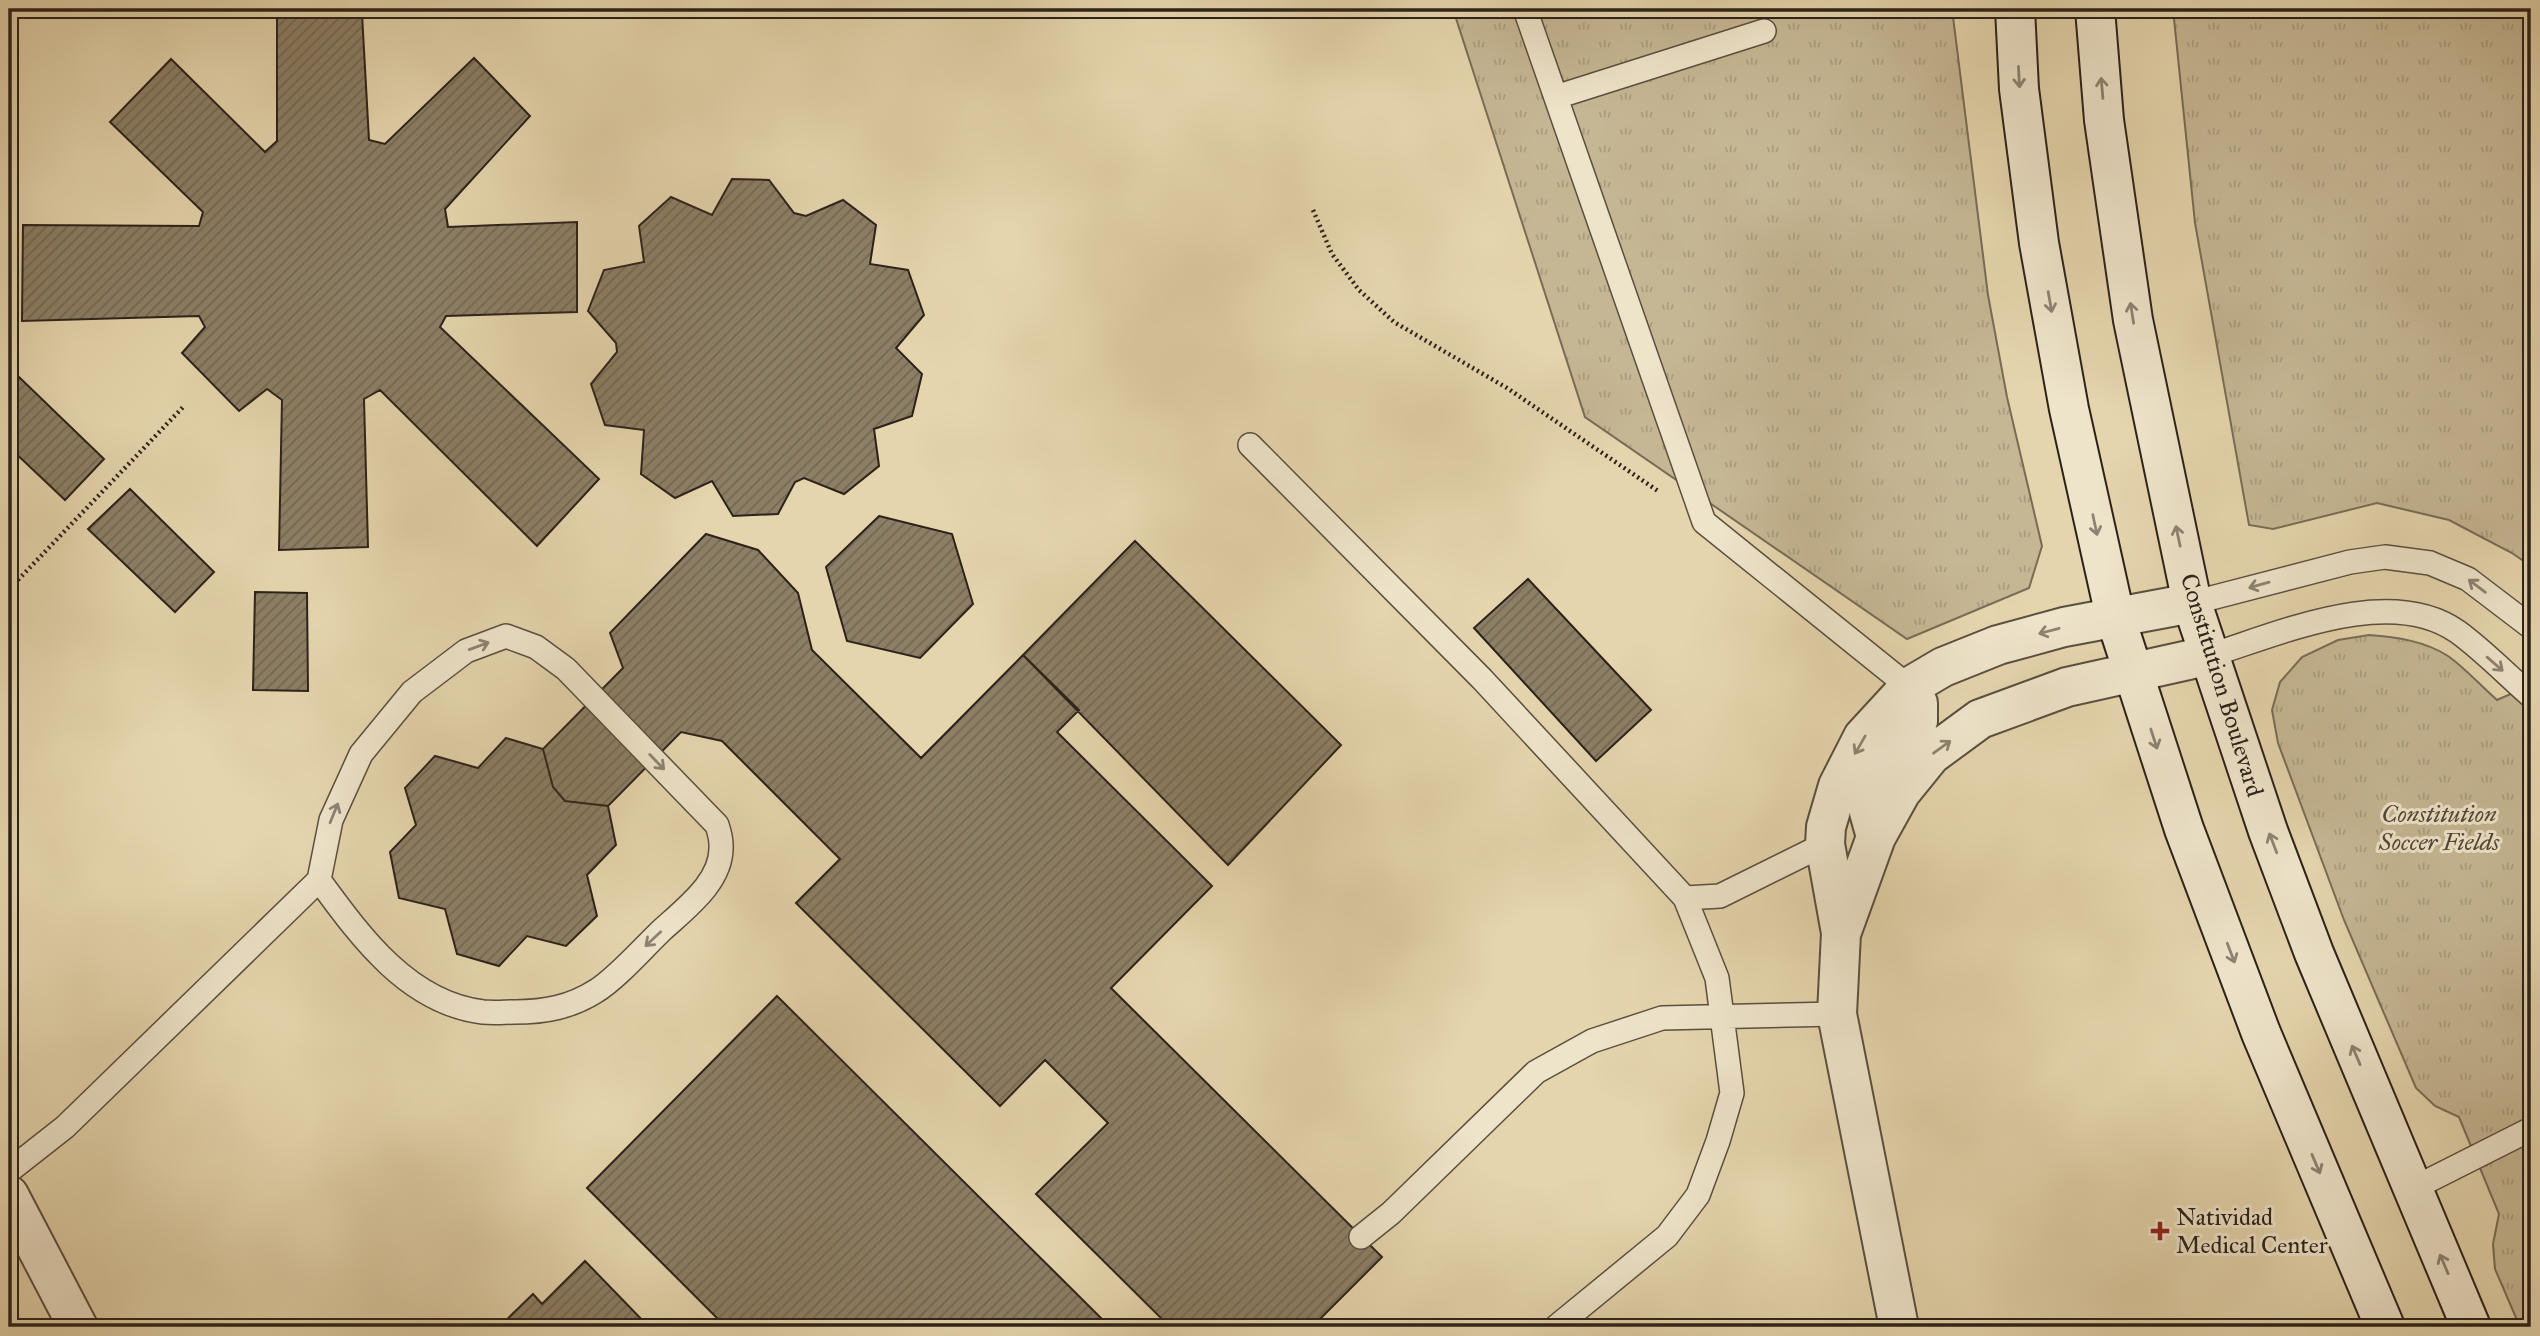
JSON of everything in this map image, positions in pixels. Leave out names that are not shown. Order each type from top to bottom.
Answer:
[{"type":"main road","points":[[2015,9],[2020,89],[2039,243],[2069,409],[2115,616],[2184,829],[2261,1033],[2385,1327]]},
{"type":"main road","name":"Constitution Boulevard","points":[[2095,9],[2104,120],[2133,320],[2192,603],[2269,831],[2314,953],[2471,1327]]},
{"type":"main road","points":[[1899,1327],[1837,1014],[1841,933],[1825,844],[1826,827],[1838,786],[1864,737],[1909,687],[1943,667],[1998,645],[2064,627],[2192,603]]},
{"type":"main road","points":[[1841,933],[1876,837],[1901,792],[1931,755],[1980,719],[2067,687],[2211,655]]},
{"type":"main road","points":[[1876,837],[1869,812],[1875,778],[1918,721],[1919,703],[1909,687]]},
{"type":"main road","points":[[9,1195],[78,1327]]},
{"type":"lane","points":[[1525,9],[1704,522],[1909,687]]},
{"type":"lane","points":[[1556,97],[1764,31]]},
{"type":"lane","points":[[1250,445],[1482,679],[1685,898],[1717,978],[1732,1093],[1698,1195],[1667,1236],[1556,1327]]},
{"type":"lane","points":[[2192,603],[2350,562],[2385,557],[2430,564],[2468,579],[2531,627]]},
{"type":"lane","points":[[2211,655],[2345,615],[2391,611],[2423,615],[2457,631],[2531,696]]},
{"type":"lane","points":[[9,1171],[65,1127],[319,880],[331,820],[361,754],[412,692],[466,651],[506,636],[536,647],[566,669],[717,825],[722,848],[716,872],[702,893],[598,991],[565,1007],[529,1012],[483,1012],[441,1001],[408,981],[376,952],[319,880]]},
{"type":"lane","points":[[1685,898],[1720,896],[1825,844]]},
{"type":"lane","points":[[1361,1237],[1391,1213],[1536,1072],[1592,1041],[1662,1018],[1837,1014]]},
{"type":"lane","points":[[2412,1189],[2531,1129]]},
{"type":"path","points":[[1313,210],[1332,254],[1359,290],[1394,322],[1507,388],[1704,522]]},
{"type":"path","points":[[18,580],[185,405]]},
{"type":"green space","points":[[1453,9],[1952,9],[1988,295],[2007,397],[2042,546],[2029,588],[1907,639],[1585,417]]},
{"type":"green space","points":[[2173,9],[2531,9],[2531,566],[2449,520],[2377,503],[2273,529],[2249,525],[2195,223]]},
{"type":"green space","name":"Constitution Soccer Fields","points":[[2369,635],[2410,641],[2439,651],[2461,666],[2497,700],[2531,685],[2531,1327],[2520,1327],[2495,1269],[2493,1244],[2499,1214],[2459,1117],[2435,1106],[2416,1088],[2344,920],[2278,743],[2272,710],[2280,682],[2302,657],[2338,640]]},
{"type":"building","points":[[277,13],[362,14],[369,140],[385,144],[474,58],[530,116],[445,209],[448,227],[577,222],[577,312],[446,316],[440,327],[599,479],[537,546],[380,390],[364,399],[368,547],[279,550],[282,400],[267,389],[239,411],[182,353],[205,327],[199,316],[22,321],[23,225],[199,226],[203,212],[110,122],[171,59],[265,152],[277,141]]},
{"type":"building","points":[[732,179],[769,180],[794,213],[806,216],[843,200],[876,225],[870,264],[908,270],[924,315],[896,348],[922,374],[912,416],[874,429],[879,466],[844,494],[804,478],[795,482],[778,514],[733,516],[712,481],[675,498],[641,474],[644,430],[605,425],[591,384],[617,352],[616,343],[588,311],[604,270],[644,262],[639,226],[671,197],[712,215]]},
{"type":"building","points":[[19,377],[104,459],[65,500],[9,447],[9,387]]},
{"type":"building","points":[[130,489],[214,572],[175,612],[88,529]]},
{"type":"building","points":[[879,516],[952,534],[973,604],[920,658],[847,641],[826,567]]},
{"type":"building","points":[[706,534],[758,550],[798,593],[812,650],[921,758],[1023,655],[1079,710],[1057,732],[1212,886],[1111,988],[1382,1257],[1312,1327],[1170,1327],[1036,1194],[1108,1123],[1045,1060],[1000,1106],[796,903],[840,859],[722,741],[681,732],[608,806],[565,801],[553,787],[543,749],[623,668],[610,633]]},
{"type":"building","points":[[1135,541],[1341,745],[1228,865],[1023,655]]},
{"type":"building","points":[[1528,579],[1651,710],[1596,761],[1474,628]]},
{"type":"building","points":[[255,592],[307,593],[308,691],[253,690]]},
{"type":"building","points":[[506,738],[543,749],[553,787],[565,801],[608,806],[616,845],[587,875],[597,916],[566,946],[527,936],[499,966],[457,954],[445,909],[399,898],[390,852],[416,825],[405,788],[435,756],[478,768]]},
{"type":"building","points":[[777,996],[1110,1327],[726,1327],[587,1188]]},
{"type":"building","points":[[585,1261],[649,1327],[499,1327],[533,1294],[542,1304]]},
{"type":"place","name":"Natividad Medical Center","points":[[2160,1231]]}]
